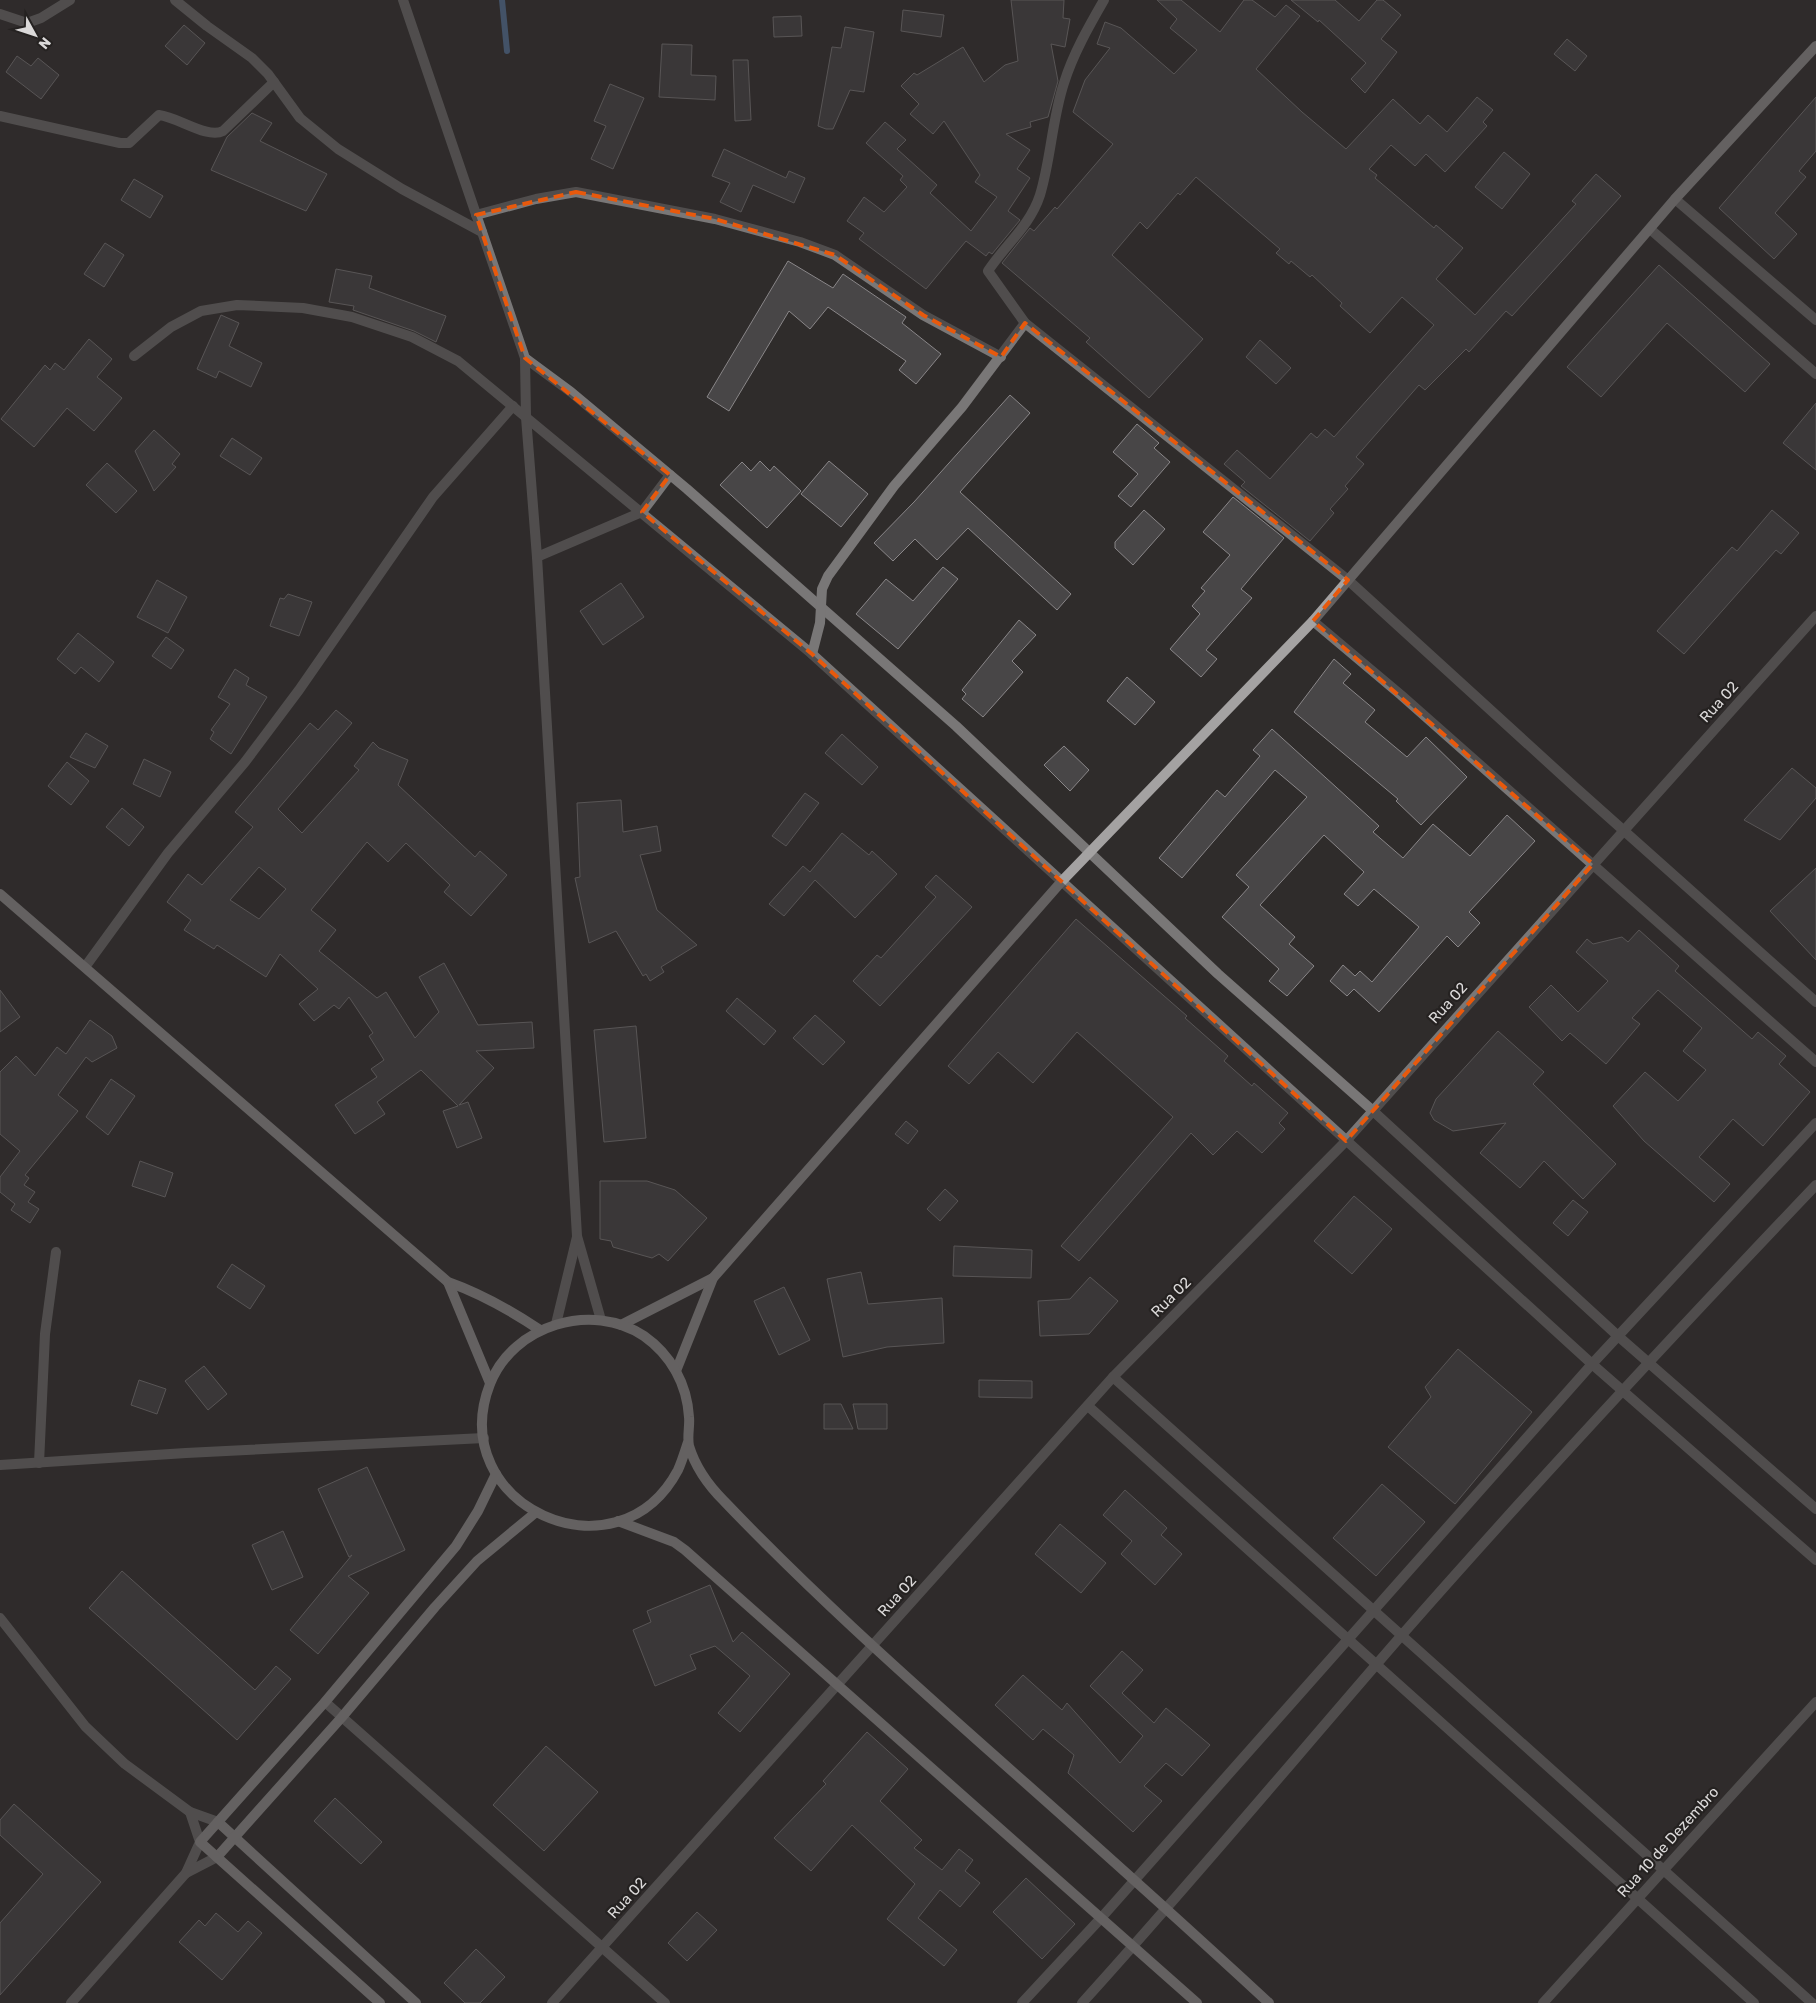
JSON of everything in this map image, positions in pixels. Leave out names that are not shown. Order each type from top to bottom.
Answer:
[{"type":"street","points":[[0,14],[27,23],[41,18],[70,0]]},
{"type":"street","points":[[175,0],[206,26],[252,58],[274,82],[300,118],[338,149],[402,189],[482,232]]},
{"type":"street","points":[[403,0],[525,358],[526,417],[537,557],[577,1236],[601,1320]]},
{"type":"street","points":[[1104,0],[1087,30],[1064,83],[1039,196],[1026,225],[1003,249],[988,271],[1025,323],[1348,580],[1624,831],[1816,1002]]},
{"type":"street","points":[[676,1371],[713,1278],[1090,851],[1313,621],[1675,199],[1816,46]]},
{"type":"street","points":[[0,116],[120,143],[130,143],[159,116],[170,116],[206,132],[217,134],[223,131],[274,82]]},
{"type":"street","points":[[476,215],[536,199],[576,192],[715,219],[800,242],[835,255],[923,315],[1001,357]]},
{"type":"street","points":[[1675,199],[1816,320]]},
{"type":"street","points":[[1650,229],[1816,374]]},
{"type":"street","points":[[134,356],[172,327],[201,311],[238,305],[303,308],[352,317],[412,337],[458,361],[812,654],[1592,1364],[1816,1560]]},
{"type":"street","points":[[812,654],[820,623],[822,590],[828,576],[894,486],[962,407],[1025,323]]},
{"type":"street","points":[[525,358],[571,392],[670,476],[820,605],[956,726],[1218,974],[1372,1110],[1647,1362],[1816,1509]]},
{"type":"street","points":[[86,967],[168,853],[245,762],[299,690],[434,497],[513,406]]},
{"type":"street","points":[[537,557],[642,512],[670,476]]},
{"type":"street","name":"Rua 02","points":[[552,2003],[839,1685],[1113,1377],[1346,1141],[1816,616]]},
{"type":"street","points":[[1313,621],[1593,864],[1816,1062]]},
{"type":"street","points":[[0,894],[86,967],[214,1082],[448,1282],[485,1296],[540,1330]]},
{"type":"street","points":[[1022,2003],[1102,1918],[1347,1638],[1592,1364],[1816,1123]]},
{"type":"street","points":[[1082,2003],[1134,1946],[1402,1636],[1621,1390],[1816,1185]]},
{"type":"street","points":[[556,1324],[577,1236]]},
{"type":"street","points":[[39,1463],[45,1334],[56,1252]]},
{"type":"street","points":[[621,1325],[713,1278]]},
{"type":"street","points":[[448,1282],[490,1383]]},
{"type":"street","points":[[601,1320],[621,1325],[643,1336],[662,1351],[676,1371],[688,1405],[690,1424],[688,1442],[679,1468],[663,1491],[642,1509],[618,1521],[601,1525],[567,1524],[535,1513],[512,1496],[496,1474],[488,1457],[484,1438],[483,1410],[490,1383],[503,1362],[520,1343],[540,1330],[556,1324],[601,1320]]},
{"type":"street","points":[[1113,1377],[1812,2003]]},
{"type":"street","points":[[1088,1406],[1754,2003]]},
{"type":"street","points":[[0,1466],[484,1438]]},
{"type":"street","points":[[688,1442],[698,1467],[721,1498],[872,1647],[1167,1908],[1270,2003]]},
{"type":"street","points":[[71,2003],[186,1873],[200,1842],[325,1702],[456,1546],[478,1511],[496,1474]]},
{"type":"street","points":[[186,1873],[216,1856],[342,1717],[435,1607],[477,1561],[535,1513]]},
{"type":"street","points":[[618,1521],[674,1542],[685,1550],[1197,2003]]},
{"type":"street","points":[[0,1618],[85,1726],[125,1764],[190,1812],[218,1822],[416,2003]]},
{"type":"street","points":[[325,1702],[665,2003]]},
{"type":"street","name":"Rua 10 de Dezembro","points":[[1543,2003],[1816,1702]]},
{"type":"street","points":[[190,1812],[200,1842],[380,2003]]},
{"type":"highlighted area","points":[[576,192],[715,219],[835,255],[923,315],[1001,357],[1025,323],[1348,580],[1313,621],[1593,864],[1346,1141],[812,654],[642,512],[670,475],[525,358],[476,215]]},
{"type":"building","points":[[1011,0],[1064,0],[1063,18],[1070,19],[1065,47],[1051,44],[1058,81],[1048,117],[1030,122],[1031,127],[1006,134],[1030,150],[1017,169],[1030,178],[1008,211],[1020,220],[992,254],[989,252],[986,256],[966,241],[926,289],[859,239],[864,233],[847,221],[864,197],[884,212],[907,187],[900,180],[903,176],[866,143],[885,122],[906,140],[897,149],[937,185],[930,193],[971,231],[997,197],[975,182],[980,175],[944,121],[933,134],[910,114],[919,104],[901,86],[914,73],[917,75],[963,47],[984,82],[1005,65],[1018,61]]},
{"type":"building","points":[[1157,0],[1181,0],[1220,32],[1244,0],[1252,0],[1275,17],[1286,5],[1300,16],[1256,69],[1302,112],[1346,149],[1393,99],[1420,124],[1428,115],[1447,132],[1477,97],[1493,110],[1483,122],[1487,126],[1445,172],[1426,154],[1415,166],[1391,145],[1369,169],[1377,175],[1375,178],[1434,228],[1436,225],[1463,248],[1436,279],[1475,315],[1576,204],[1572,201],[1596,174],[1621,196],[1512,316],[1506,311],[1469,352],[1466,349],[1425,390],[1419,385],[1356,457],[1364,464],[1345,486],[1348,489],[1330,509],[1334,513],[1310,541],[1241,486],[1245,482],[1224,464],[1237,450],[1270,479],[1311,433],[1317,438],[1325,429],[1334,437],[1434,325],[1402,297],[1370,333],[1340,306],[1342,303],[1312,275],[1310,277],[1291,261],[1289,264],[1276,253],[1280,249],[1196,177],[1180,195],[1178,193],[1147,229],[1140,222],[1112,255],[1203,339],[1149,398],[1086,342],[1090,338],[1002,263],[1030,228],[1034,231],[1055,207],[1057,209],[1113,144],[1073,112],[1085,80],[1110,48],[1097,44],[1105,22],[1121,28],[1174,74],[1197,50],[1170,28],[1177,19]]},
{"type":"building","points":[[1291,0],[1335,0],[1359,21],[1377,0],[1383,0],[1401,15],[1381,39],[1397,52],[1365,93],[1351,79],[1366,63],[1319,20],[1318,22]]},
{"type":"building","points":[[903,10],[944,15],[941,37],[901,31]]},
{"type":"building","points":[[801,16],[802,36],[774,37],[773,17]]},
{"type":"building","points":[[184,25],[205,43],[187,65],[165,46]]},
{"type":"building","points":[[845,27],[874,32],[864,92],[850,90],[833,129],[826,129],[818,126],[832,47],[841,48]]},
{"type":"building","points":[[1567,39],[1587,56],[1575,71],[1554,54]]},
{"type":"building","points":[[662,44],[692,45],[691,75],[716,76],[715,100],[659,97]]},
{"type":"building","points":[[17,56],[31,66],[38,58],[59,75],[41,99],[6,72]]},
{"type":"building","points":[[733,60],[748,60],[751,120],[735,121]]},
{"type":"building","points":[[610,84],[644,98],[613,169],[591,159],[606,126],[594,121]]},
{"type":"building","points":[[1816,97],[1816,151],[1799,171],[1806,177],[1775,213],[1797,234],[1774,259],[1719,208]]},
{"type":"building","points":[[252,113],[272,123],[260,141],[327,174],[306,211],[211,170],[227,137]]},
{"type":"building","points":[[724,149],[786,178],[789,171],[805,178],[794,203],[753,185],[741,212],[720,202],[730,183],[712,176]]},
{"type":"building","points":[[1504,152],[1530,174],[1502,209],[1475,187]]},
{"type":"building","points":[[134,179],[163,196],[150,218],[121,200]]},
{"type":"building","points":[[105,243],[124,255],[104,287],[84,274]]},
{"type":"building","points":[[788,261],[833,288],[843,274],[906,317],[902,323],[941,354],[916,384],[899,370],[906,361],[828,307],[810,329],[789,311],[729,411],[707,397]]},
{"type":"building","points":[[1659,265],[1770,364],[1745,392],[1667,323],[1601,397],[1567,367]]},
{"type":"building","points":[[336,269],[372,276],[369,288],[446,316],[436,342],[414,331],[353,310],[354,306],[329,302]]},
{"type":"building","points":[[221,315],[239,323],[229,346],[262,363],[251,387],[219,371],[216,378],[197,369]]},
{"type":"building","points":[[89,339],[112,359],[97,377],[122,398],[94,431],[67,408],[34,447],[1,419],[45,365],[50,370],[55,363],[64,370]]},
{"type":"building","points":[[1260,340],[1291,368],[1276,384],[1246,357]]},
{"type":"building","points":[[1010,395],[1030,413],[960,492],[1071,594],[1057,610],[968,528],[937,560],[915,539],[893,561],[874,543],[914,502]]},
{"type":"building","points":[[1816,403],[1816,470],[1783,443]]},
{"type":"building","points":[[1137,424],[1159,443],[1154,448],[1170,462],[1131,507],[1118,496],[1138,474],[1113,452]]},
{"type":"building","points":[[154,430],[180,454],[172,464],[176,467],[154,491],[135,451]]},
{"type":"building","points":[[232,438],[262,458],[250,475],[220,456]]},
{"type":"building","points":[[760,461],[770,471],[774,466],[801,491],[767,528],[720,485],[742,462],[751,471]]},
{"type":"building","points":[[829,461],[868,494],[841,527],[801,494]]},
{"type":"building","points":[[107,463],[137,491],[116,513],[86,485]]},
{"type":"building","points":[[1233,497],[1284,538],[1241,589],[1252,598],[1206,650],[1217,659],[1201,677],[1170,649],[1200,614],[1192,606],[1205,591],[1201,588],[1230,555],[1203,532]]},
{"type":"building","points":[[1144,510],[1165,529],[1133,565],[1115,548],[1115,542]]},
{"type":"building","points":[[1772,510],[1799,533],[1781,554],[1776,550],[1684,654],[1657,631],[1732,547],[1737,551]]},
{"type":"building","points":[[943,567],[958,579],[898,649],[856,614],[886,579],[913,601]]},
{"type":"building","points":[[157,580],[187,597],[168,633],[137,617]]},
{"type":"building","points":[[621,583],[644,617],[603,645],[580,611]]},
{"type":"building","points":[[288,594],[312,602],[299,636],[270,626],[280,598],[284,599]]},
{"type":"building","points":[[1019,620],[1036,635],[1012,661],[1023,672],[983,717],[962,699],[966,694],[962,690]]},
{"type":"building","points":[[78,633],[114,662],[99,682],[81,667],[75,674],[57,659]]},
{"type":"building","points":[[166,637],[184,650],[171,669],[152,656]]},
{"type":"building","points":[[1334,659],[1351,674],[1343,683],[1375,710],[1365,722],[1407,757],[1426,737],[1467,777],[1421,825],[1396,801],[1398,799],[1294,712]]},
{"type":"building","points":[[235,669],[249,678],[246,685],[267,697],[231,754],[210,739],[214,732],[211,730],[230,704],[218,697]]},
{"type":"building","points":[[1127,677],[1155,702],[1135,725],[1107,701]]},
{"type":"building","points":[[336,710],[352,723],[278,809],[302,833],[359,770],[354,766],[373,742],[379,748],[408,760],[398,785],[475,857],[480,851],[507,875],[471,916],[444,892],[450,885],[406,843],[388,862],[367,842],[311,910],[336,930],[319,951],[377,998],[386,992],[415,1038],[439,1012],[419,977],[444,963],[478,1025],[532,1022],[534,1048],[476,1051],[494,1068],[459,1105],[468,1102],[482,1138],[457,1148],[443,1111],[458,1106],[421,1070],[377,1102],[385,1114],[355,1134],[335,1105],[377,1077],[371,1069],[384,1060],[369,1036],[373,1033],[349,997],[339,1009],[334,1005],[314,1021],[299,1004],[318,989],[280,954],[266,977],[217,945],[214,949],[184,930],[191,920],[167,902],[188,874],[202,885],[253,827],[235,812],[310,723],[318,730]],"holes":[[[259,867],[286,889],[259,919],[230,900]]]},
{"type":"building","points":[[1272,729],[1379,826],[1373,832],[1403,858],[1433,824],[1470,856],[1507,815],[1535,841],[1469,912],[1480,923],[1458,947],[1447,936],[1379,1012],[1354,989],[1347,996],[1330,981],[1343,965],[1355,976],[1360,971],[1372,982],[1419,927],[1374,889],[1358,906],[1344,894],[1364,872],[1324,835],[1260,905],[1295,937],[1289,944],[1314,966],[1287,996],[1269,981],[1279,969],[1222,917],[1249,887],[1236,875],[1307,797],[1275,770],[1182,878],[1159,858],[1217,790],[1225,797],[1260,756],[1253,750]]},
{"type":"building","points":[[86,733],[108,746],[95,768],[70,757]]},
{"type":"building","points":[[842,734],[878,767],[862,785],[825,753]]},
{"type":"building","points":[[1064,746],[1089,770],[1070,791],[1044,765]]},
{"type":"building","points":[[144,759],[171,772],[160,797],[133,784]]},
{"type":"building","points":[[67,762],[89,781],[71,805],[48,786]]},
{"type":"building","points":[[1792,768],[1816,788],[1816,798],[1780,840],[1744,820]]},
{"type":"building","points":[[805,793],[819,803],[786,846],[772,836]]},
{"type":"building","points":[[621,800],[623,832],[657,826],[661,851],[640,855],[657,910],[697,945],[661,967],[664,972],[650,981],[646,974],[643,976],[616,931],[589,943],[575,878],[580,877],[577,803]]},
{"type":"building","points":[[122,808],[144,827],[129,846],[106,827]]},
{"type":"building","points":[[842,833],[869,855],[872,851],[897,874],[855,918],[815,880],[784,916],[769,904],[803,866],[810,872]]},
{"type":"building","points":[[1816,868],[1816,960],[1770,911]]},
{"type":"building","points":[[936,875],[972,907],[880,1006],[853,981],[877,955],[881,958],[936,897],[925,887]]},
{"type":"building","points":[[1076,919],[1187,1016],[1185,1018],[1228,1056],[1224,1061],[1252,1086],[1254,1083],[1288,1113],[1279,1123],[1285,1129],[1262,1153],[1237,1131],[1213,1155],[1191,1133],[1079,1261],[1061,1246],[1173,1117],[1077,1032],[1033,1083],[998,1052],[969,1084],[948,1066]]},
{"type":"building","points":[[1639,930],[1679,966],[1675,971],[1752,1039],[1758,1032],[1786,1056],[1779,1064],[1810,1092],[1763,1146],[1733,1119],[1699,1157],[1730,1184],[1714,1202],[1644,1141],[1613,1106],[1645,1072],[1678,1101],[1706,1070],[1683,1051],[1702,1028],[1658,990],[1632,1018],[1640,1024],[1606,1064],[1570,1033],[1562,1041],[1529,1007],[1551,985],[1578,1012],[1608,981],[1576,952],[1587,939],[1593,944],[1622,937],[1628,942]]},
{"type":"building","points":[[0,990],[20,1017],[0,1032]]},
{"type":"building","points":[[737,998],[776,1031],[764,1045],[726,1011]]},
{"type":"building","points":[[815,1015],[845,1042],[823,1065],[793,1038]]},
{"type":"building","points":[[90,1020],[112,1036],[117,1048],[92,1062],[86,1057],[58,1095],[78,1111],[25,1175],[29,1178],[24,1185],[35,1192],[28,1202],[39,1209],[30,1223],[11,1210],[15,1204],[0,1192],[0,1177],[20,1151],[0,1134],[0,1072],[16,1056],[35,1076],[57,1047],[66,1054]]},
{"type":"building","points":[[636,1026],[646,1138],[604,1142],[594,1030]]},
{"type":"building","points":[[1498,1031],[1544,1072],[1533,1084],[1616,1164],[1583,1199],[1544,1161],[1520,1188],[1480,1153],[1506,1123],[1453,1131],[1434,1120],[1430,1113],[1436,1099]]},
{"type":"building","points":[[111,1079],[135,1096],[108,1135],[86,1117]]},
{"type":"building","points":[[906,1121],[918,1131],[908,1144],[895,1134]]},
{"type":"building","points":[[140,1161],[173,1173],[165,1197],[132,1186]]},
{"type":"building","points":[[600,1181],[647,1181],[675,1190],[707,1218],[668,1261],[659,1254],[652,1258],[613,1247],[611,1241],[600,1239]]},
{"type":"building","points":[[945,1189],[958,1201],[940,1221],[927,1209]]},
{"type":"building","points":[[1354,1196],[1392,1229],[1352,1274],[1314,1241]]},
{"type":"building","points":[[1573,1200],[1588,1212],[1568,1236],[1553,1223]]},
{"type":"building","points":[[954,1246],[1032,1250],[1031,1278],[953,1276]]},
{"type":"building","points":[[232,1264],[265,1286],[250,1309],[217,1287]]},
{"type":"building","points":[[861,1272],[868,1304],[942,1298],[944,1343],[887,1347],[843,1357],[827,1279]]},
{"type":"building","points":[[1090,1277],[1118,1301],[1089,1334],[1040,1336],[1038,1301],[1070,1299]]},
{"type":"building","points":[[784,1287],[810,1340],[779,1355],[754,1301]]},
{"type":"building","points":[[1458,1349],[1532,1412],[1455,1504],[1388,1447],[1431,1397],[1425,1387]]},
{"type":"building","points":[[204,1366],[227,1394],[208,1410],[185,1381]]},
{"type":"building","points":[[139,1380],[166,1389],[157,1414],[131,1405]]},
{"type":"building","points":[[979,1380],[1032,1381],[1032,1398],[979,1397]]},
{"type":"building","points":[[824,1404],[841,1404],[853,1429],[824,1429]]},
{"type":"building","points":[[853,1404],[887,1404],[887,1429],[858,1429]]},
{"type":"building","points":[[367,1467],[405,1550],[348,1576],[369,1593],[318,1654],[290,1630],[352,1555],[349,1557],[318,1489]]},
{"type":"building","points":[[1382,1484],[1425,1522],[1376,1576],[1333,1538]]},
{"type":"building","points":[[1125,1490],[1167,1528],[1161,1535],[1182,1554],[1155,1585],[1121,1554],[1132,1541],[1103,1515]]},
{"type":"building","points":[[1060,1524],[1106,1563],[1081,1593],[1035,1554]]},
{"type":"building","points":[[283,1531],[303,1577],[272,1590],[252,1545]]},
{"type":"building","points":[[122,1571],[255,1690],[276,1666],[291,1679],[237,1740],[89,1608]]},
{"type":"building","points":[[710,1585],[733,1642],[742,1632],[790,1674],[740,1732],[718,1713],[750,1676],[715,1646],[690,1655],[696,1669],[655,1686],[633,1630],[651,1622],[647,1611]]},
{"type":"building","points":[[1122,1651],[1143,1670],[1122,1693],[1154,1723],[1166,1708],[1210,1745],[1182,1776],[1166,1763],[1144,1786],[1162,1801],[1133,1832],[1068,1773],[1074,1755],[1043,1729],[1033,1740],[995,1705],[1023,1675],[1062,1710],[1067,1703],[1120,1763],[1143,1736],[1090,1686]]},
{"type":"building","points":[[867,1732],[908,1769],[880,1801],[922,1840],[914,1848],[942,1870],[959,1849],[973,1860],[965,1871],[980,1883],[960,1907],[940,1890],[918,1918],[957,1950],[944,1966],[887,1919],[915,1884],[852,1825],[811,1871],[774,1838],[826,1784],[823,1781]]},
{"type":"building","points":[[546,1746],[598,1792],[544,1851],[493,1805]]},
{"type":"building","points":[[335,1798],[382,1842],[361,1864],[314,1821]]},
{"type":"building","points":[[14,1804],[101,1882],[0,1995],[0,1923],[43,1874],[0,1835],[0,1820]]},
{"type":"building","points":[[1026,1878],[1075,1924],[1042,1959],[993,1912]]},
{"type":"building","points":[[697,1912],[717,1930],[687,1961],[668,1943]]},
{"type":"building","points":[[216,1913],[238,1932],[248,1921],[262,1933],[222,1980],[179,1942],[199,1920],[205,1926]]},
{"type":"building","points":[[476,1949],[505,1977],[480,2003],[465,2003],[444,1983]]},
{"type":"waterway","points":[[502,0],[507,51]]}]
